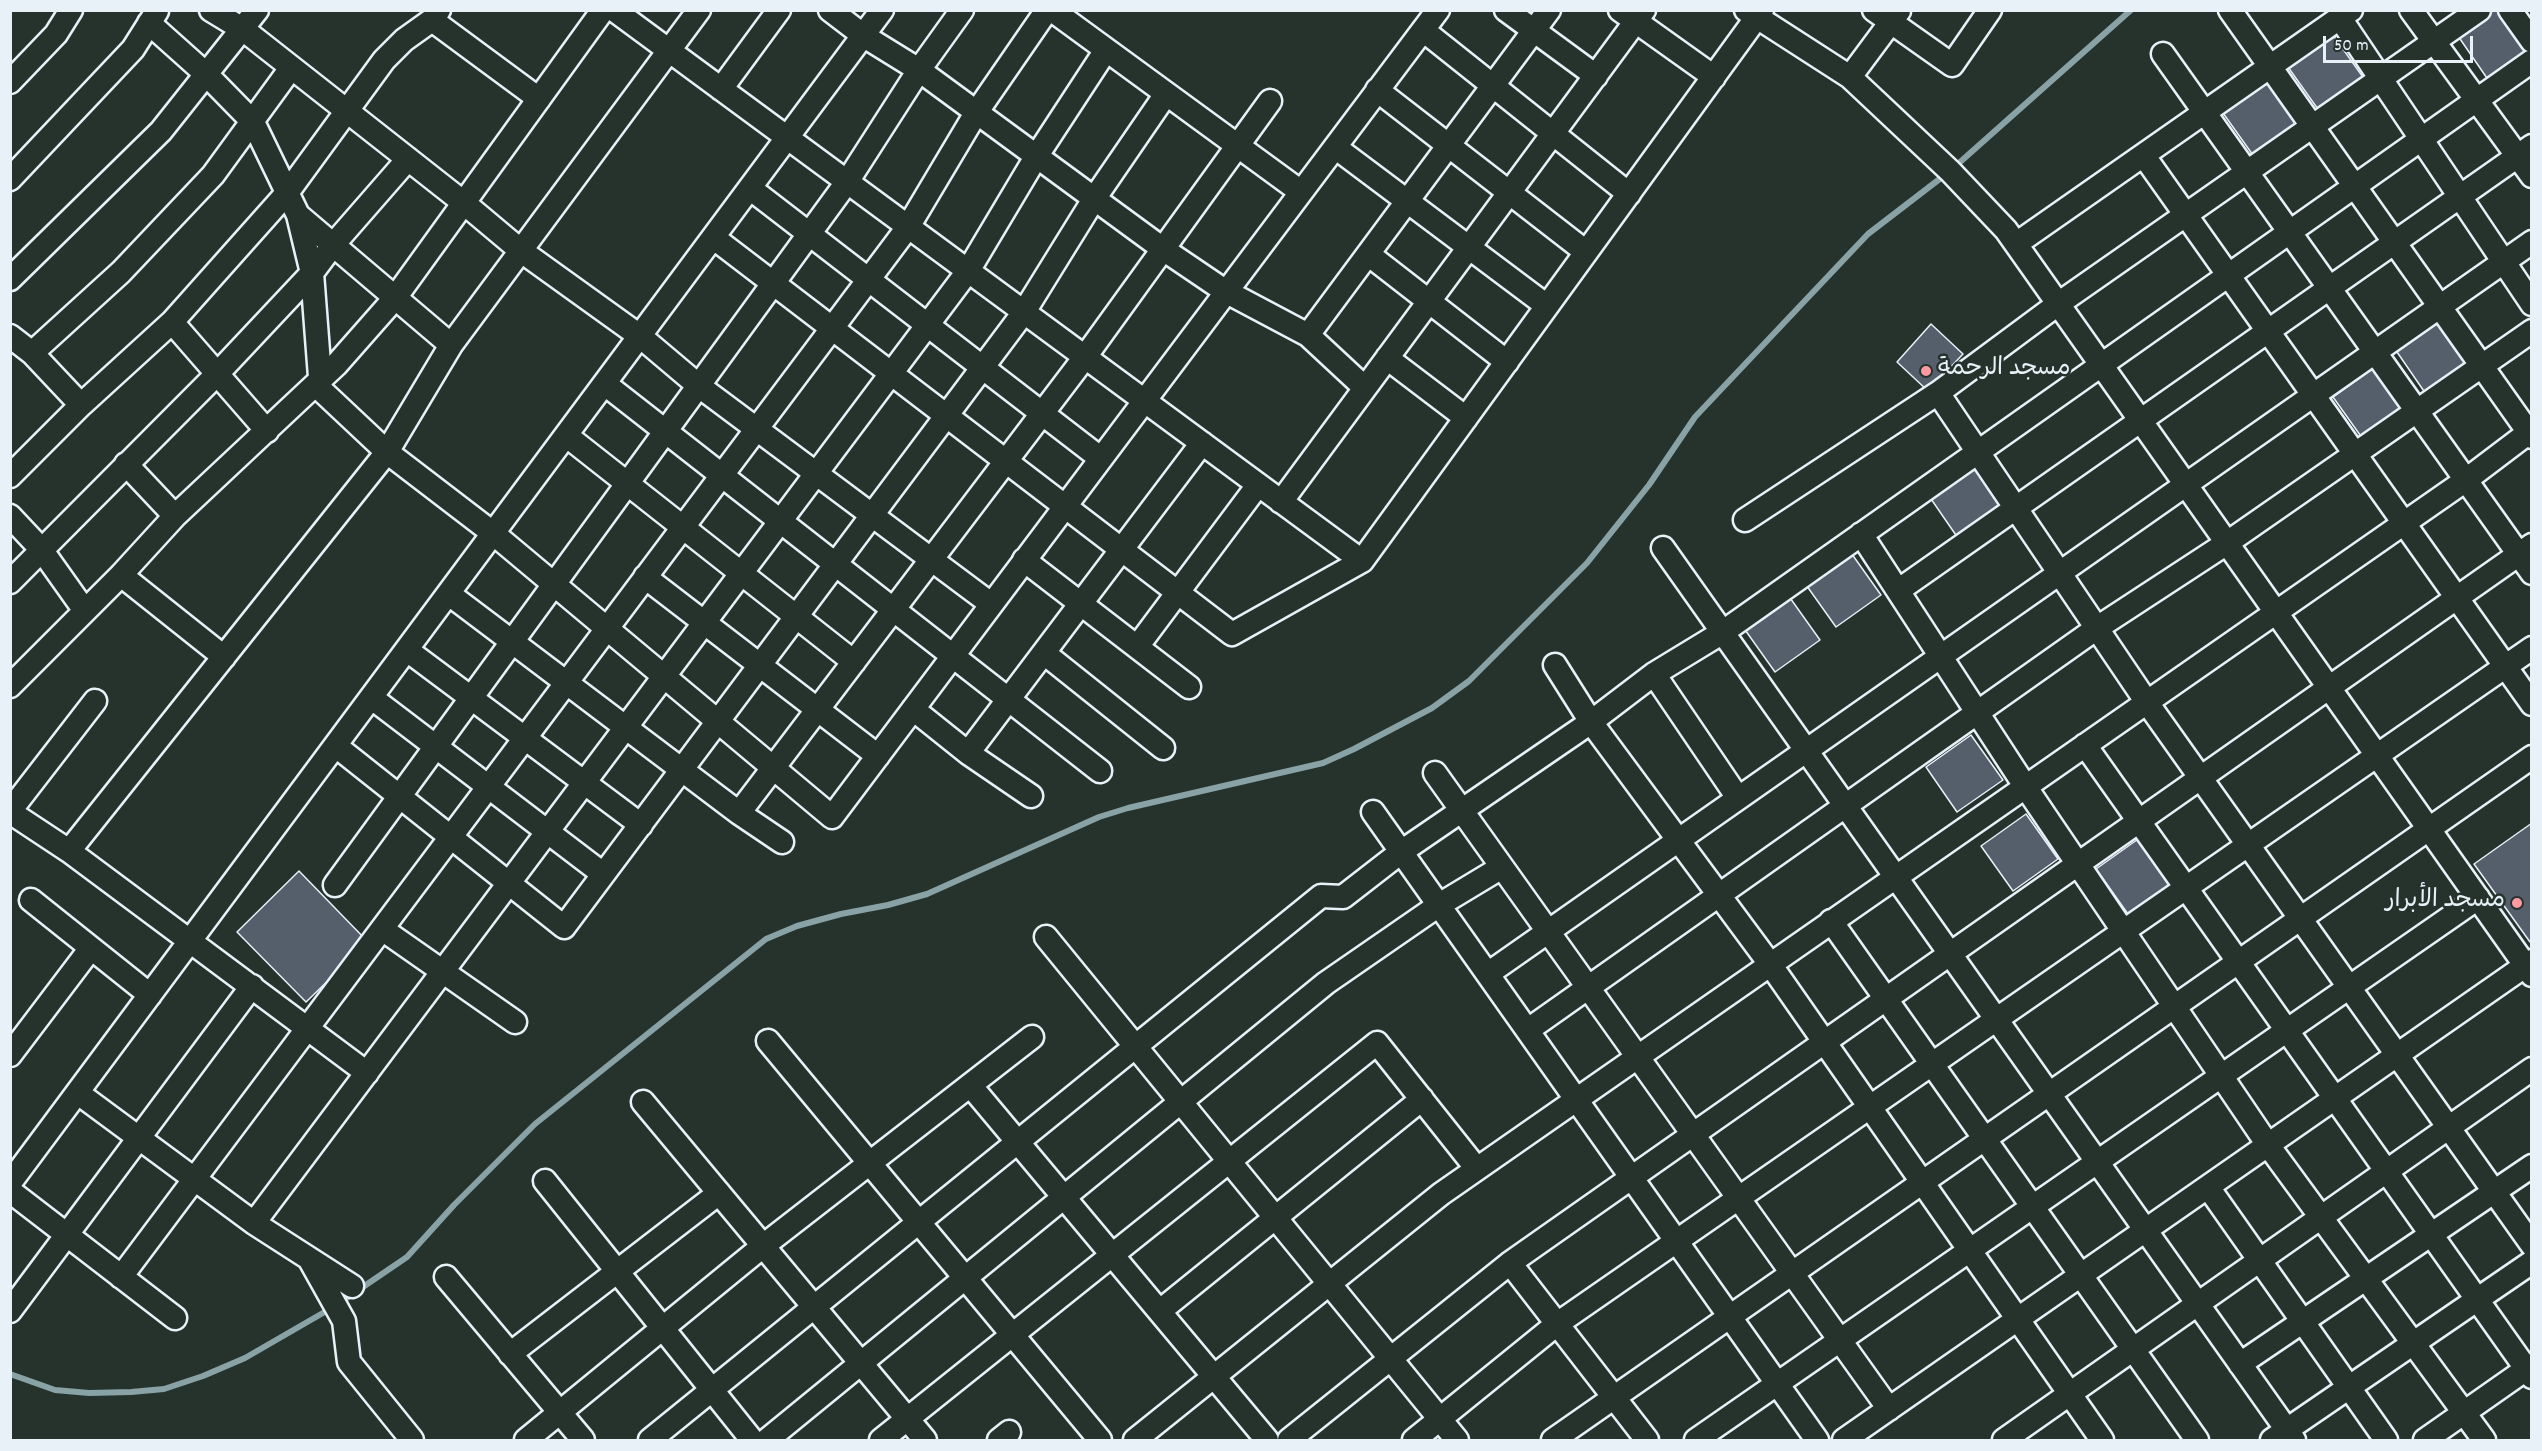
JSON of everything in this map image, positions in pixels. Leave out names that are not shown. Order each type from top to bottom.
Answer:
[{"type":"street","points":[[10,82],[56,34],[71,10]]},
{"type":"street","points":[[211,10],[244,30],[464,203],[520,250],[641,337],[699,386],[991,604]]},
{"type":"street","points":[[10,279],[161,131],[244,30],[257,10]]},
{"type":"street","points":[[10,686],[121,575],[175,516],[320,381],[395,298],[603,10]]},
{"type":"street","points":[[614,10],[1362,561]]},
{"type":"street","points":[[69,851],[387,452],[451,345],[699,10]]},
{"type":"street","points":[[721,89],[779,10]]},
{"type":"street","points":[[830,10],[864,36],[919,70],[1162,249],[1225,291],[1308,335],[1365,388]]},
{"type":"street","points":[[10,1183],[882,10]]},
{"type":"street","points":[[335,885],[847,182],[919,70],[962,10]]},
{"type":"street","points":[[121,1277],[908,227],[976,113],[1047,10]]},
{"type":"street","points":[[1052,10],[1301,192]]},
{"type":"street","points":[[10,179],[132,49],[153,17],[253,122],[298,215],[312,273],[321,390],[387,452],[494,534],[832,817],[1438,10]]},
{"type":"street","points":[[1506,10],[1596,76]]},
{"type":"street","points":[[1308,335],[1549,10]]},
{"type":"street","points":[[1850,77],[1888,14],[1952,64],[1990,10]]},
{"type":"street","points":[[1135,1440],[1441,1194],[2466,480],[2530,433],[2230,10]]},
{"type":"street","points":[[2411,10],[2476,100],[2524,151],[2532,176]]},
{"type":"street","points":[[1745,520],[1938,393],[2058,304],[2479,10]]},
{"type":"street","points":[[2510,10],[2532,41]]},
{"type":"street","points":[[714,238],[1233,634],[1362,561],[1714,77],[1755,13],[1850,77],[1950,171],[2006,230],[2428,829],[2529,967],[2398,1055],[1844,1440]]},
{"type":"street","points":[[1281,502],[1596,76],[1634,14],[1714,77]]},
{"type":"street","points":[[2016,244],[2271,68],[2345,14],[2381,79],[2532,304]]},
{"type":"street","points":[[10,476],[81,405],[172,322],[287,193],[384,60],[404,40],[436,15],[539,99]]},
{"type":"street","points":[[1423,30],[1629,194]]},
{"type":"street","points":[[254,1223],[968,271],[1036,157],[1106,50]]},
{"type":"street","points":[[2163,54],[2466,480],[2525,550],[2532,573]]},
{"type":"street","points":[[650,1440],[1321,896],[1343,897],[1401,852],[1591,722],[1654,674],[1724,632],[2100,364],[2532,61]]},
{"type":"street","points":[[32,353],[136,255],[213,175],[291,68]]},
{"type":"street","points":[[1377,90],[1586,252]]},
{"type":"street","points":[[336,746],[564,927],[1024,312],[1094,199],[1166,94]]},
{"type":"street","points":[[739,813],[1085,357],[1270,101]]},
{"type":"street","points":[[1335,147],[1547,306]]},
{"type":"street","points":[[1899,590],[2524,151]]},
{"type":"street","points":[[2144,156],[2532,704]]},
{"type":"street","points":[[10,582],[218,373],[312,273],[333,245],[408,159]]},
{"type":"street","points":[[751,189],[1100,458]]},
{"type":"street","points":[[298,215],[451,345]]},
{"type":"street","points":[[1489,973],[2532,242]]},
{"type":"street","points":[[1368,254],[1507,362]]},
{"type":"street","points":[[172,322],[267,431]]},
{"type":"street","points":[[1528,1030],[2097,628],[2227,543],[2532,331]]},
{"type":"street","points":[[10,336],[32,353],[81,405]]},
{"type":"street","points":[[1387,358],[1466,418]]},
{"type":"street","points":[[606,384],[1100,771]]},
{"type":"street","points":[[1938,393],[2146,701],[2532,1245]]},
{"type":"street","points":[[567,436],[854,662]]},
{"type":"street","points":[[968,753],[1202,443]]},
{"type":"street","points":[[126,464],[175,516]]},
{"type":"street","points":[[1137,646],[1258,485]]},
{"type":"street","points":[[10,516],[42,549],[85,611]]},
{"type":"street","points":[[1861,534],[2025,786],[2268,1145],[2484,1440]]},
{"type":"street","points":[[1663,548],[2240,1364],[2284,1437],[2349,1388],[2532,1262]]},
{"type":"street","points":[[1289,1440],[1510,1263],[2525,550]]},
{"type":"street","points":[[1024,560],[1189,687]]},
{"type":"street","points":[[121,575],[224,657]]},
{"type":"street","points":[[645,578],[878,756]]},
{"type":"street","points":[[449,594],[739,813],[782,842]]},
{"type":"street","points":[[1414,1440],[1557,1324],[2532,648]]},
{"type":"street","points":[[407,650],[641,825]]},
{"type":"street","points":[[1044,653],[1163,748]]},
{"type":"street","points":[[1555,665],[1591,722],[1770,964],[2102,1440]]},
{"type":"street","points":[[1654,674],[1738,798]]},
{"type":"street","points":[[372,698],[603,874]]},
{"type":"street","points":[[95,701],[10,812],[69,851],[367,1073]]},
{"type":"street","points":[[913,709],[968,753],[1031,796]]},
{"type":"street","points":[[2085,745],[2477,1300],[2530,1370],[2425,1440]]},
{"type":"street","points":[[1553,1440],[2532,757]]},
{"type":"street","points":[[1435,773],[1889,1409]]},
{"type":"street","points":[[1373,812],[1817,1440]]},
{"type":"street","points":[[767,1440],[1326,983],[1439,905],[1502,867]]},
{"type":"street","points":[[1696,1440],[2478,898]]},
{"type":"street","points":[[31,900],[150,995]]},
{"type":"street","points":[[1832,921],[2198,1440]]},
{"type":"street","points":[[382,929],[515,1022]]},
{"type":"street","points":[[1046,937],[1457,1440]]},
{"type":"street","points":[[14,1043],[91,948]]},
{"type":"street","points":[[10,1311],[252,986]]},
{"type":"street","points":[[526,1440],[763,1246],[1032,1037]]},
{"type":"street","points":[[768,1041],[1100,1440]]},
{"type":"street","points":[[881,1440],[1377,1044],[1477,1170]]},
{"type":"street","points":[[2004,1440],[2532,1069]]},
{"type":"street","points":[[970,1085],[1268,1440]]},
{"type":"street","points":[[78,1093],[254,1223],[352,1286]]},
{"type":"street","points":[[1160,1311],[1422,1099]]},
{"type":"street","points":[[643,1102],[926,1440]]},
{"type":"street","points":[[2240,1364],[2532,1166]]},
{"type":"street","points":[[544,1180],[752,1440]]},
{"type":"street","points":[[2208,1187],[2386,1440]]},
{"type":"street","points":[[10,1191],[175,1318]]},
{"type":"street","points":[[510,1354],[616,1270],[719,1193]]},
{"type":"street","points":[[309,1258],[344,1321],[349,1362],[412,1440]]},
{"type":"street","points":[[1510,1263],[1647,1440]]},
{"type":"street","points":[[446,1277],[583,1440]]},
{"type":"building","points":[[2494,10],[2507,10],[2532,51],[2489,81],[2458,36]]},
{"type":"building","points":[[2333,35],[2365,80],[2320,112],[2288,67]]},
{"type":"building","points":[[2268,81],[2300,126],[2255,158],[2223,113]]},
{"type":"building","points":[[2442,320],[2473,365],[2428,397],[2397,352]]},
{"type":"building","points":[[1931,324],[1963,354],[1928,391],[1897,362]]},
{"type":"building","points":[[2378,365],[2410,410],[2365,442],[2333,397]]},
{"type":"building","points":[[1974,464],[2005,509],[1960,541],[1929,496]]},
{"type":"building","points":[[1849,550],[1881,595],[1836,627],[1804,582]]},
{"type":"building","points":[[1788,595],[1820,640],[1775,672],[1743,627]]},
{"type":"building","points":[[1971,735],[2003,780],[1957,812],[1926,767]]},
{"type":"building","points":[[2026,814],[2058,859],[2013,891],[1981,846]]},
{"type":"building","name":"مسجد الأبرار","points":[[2532,823],[2532,941],[2530,942],[2474,864]]},
{"type":"building","points":[[2141,837],[2173,882],[2128,914],[2096,869]]},
{"type":"building","points":[[299,871],[368,942],[306,1002],[237,932]]},
{"type":"waterway","points":[[10,1374],[55,1390],[89,1393],[131,1392],[164,1389],[245,1358],[335,1306],[407,1257],[454,1205],[535,1124],[766,939],[797,926],[927,894],[1099,817],[1128,808],[1323,763],[1432,708],[1469,681],[1587,563],[1649,485],[1695,417],[1868,234],[1950,171],[2131,10]]},
{"type":"place","name":"مسجد الرحمة","points":[[1926,371]]},
{"type":"place","name":"مسجد الأبرار","points":[[2517,903]]}]
